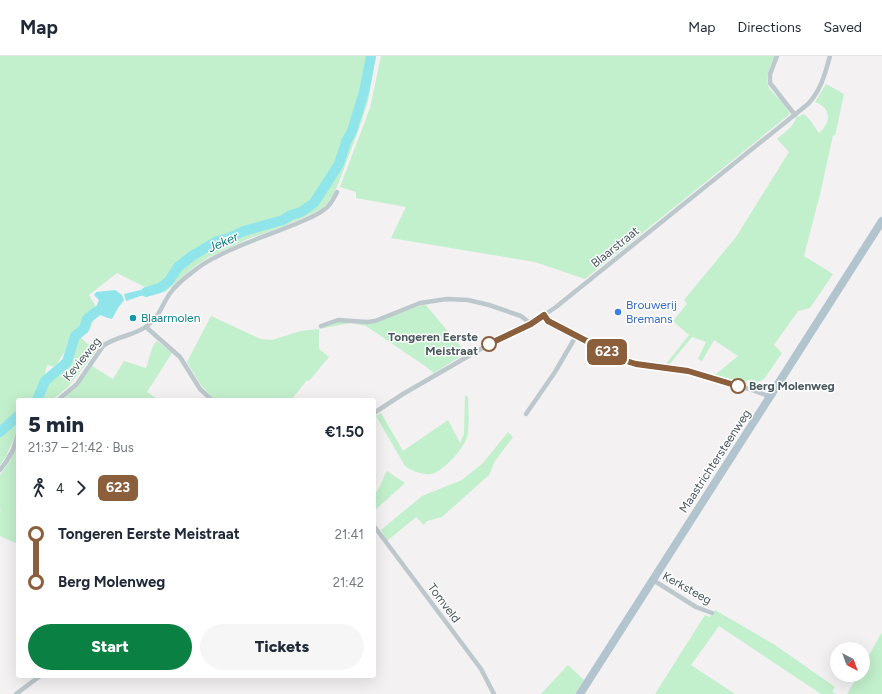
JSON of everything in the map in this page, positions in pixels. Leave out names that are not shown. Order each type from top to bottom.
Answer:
[{"type":"main road","name":"Maastrichtersteenweg","points":[[580,694],[882,221]]},
{"type":"street","points":[[777,56],[770,74],[770,83],[795,115]]},
{"type":"street","name":"Blaarstraat","points":[[376,412],[403,394],[498,339],[531,324],[556,308],[795,115],[815,96],[820,88],[830,56]]},
{"type":"street","points":[[210,398],[200,388],[180,357],[146,327],[161,312],[171,292],[176,286],[213,258],[247,242],[282,230],[325,210],[337,192]]},
{"type":"street","points":[[321,326],[338,320],[367,322],[375,321],[420,303],[447,299],[468,300],[489,305],[521,316],[531,324]]},
{"type":"street","points":[[544,315],[548,321],[623,360],[636,364],[688,371],[771,397]]},
{"type":"street","name":"Kevieweg","points":[[60,398],[77,384],[103,346],[109,341],[146,327]]},
{"type":"street","points":[[526,414],[555,372],[576,336]]},
{"type":"street","points":[[0,470],[13,450],[16,440]]},
{"type":"street","name":"Tomveld","points":[[376,529],[481,669],[494,694]]},
{"type":"street","name":"Kerksteeg","points":[[653,580],[696,607],[712,613]]},
{"type":"street","points":[[16,694],[37,678]]},
{"type":"green space","points":[[0,56],[376,56],[368,101],[361,123],[339,182],[333,195],[322,209],[282,227],[250,238],[207,258],[189,271],[165,292],[157,285],[145,287],[117,273],[89,295],[96,307],[92,312],[94,315],[96,314],[90,329],[81,338],[88,344],[106,341],[99,347],[68,387],[54,398],[40,398],[42,390],[46,384],[57,375],[59,366],[66,353],[75,350],[79,338],[70,335],[65,351],[55,367],[47,365],[45,375],[39,385],[35,398],[16,398],[16,434],[6,456],[0,465]]},
{"type":"green space","points":[[381,56],[775,56],[767,77],[767,84],[790,114],[585,279],[535,262],[391,238],[406,207],[356,198],[356,192],[340,187],[370,108]]},
{"type":"green space","points":[[826,84],[844,94],[835,136],[833,135],[804,256],[833,274],[810,308],[798,311],[774,345],[782,353],[764,379],[758,382],[748,380],[744,383],[715,375],[738,356],[714,340],[702,361],[698,359],[706,342],[692,337],[669,365],[666,364],[689,335],[673,321],[687,304],[684,300],[736,237],[789,152],[777,139],[791,127],[797,117],[804,114],[819,133],[826,125],[828,116],[827,112],[821,105],[815,102]]},
{"type":"green space","points":[[425,304],[466,353],[434,373],[366,326],[351,323],[319,329],[319,349],[329,357],[293,398],[213,398],[201,385],[187,362],[211,316],[261,339],[272,340],[301,331],[318,329],[340,321],[367,324]]},
{"type":"green space","points":[[157,341],[172,353],[147,392],[156,398],[64,398],[78,386],[92,366],[113,379],[124,361],[146,368],[153,346]]},
{"type":"green space","points":[[465,395],[468,397],[468,432],[465,442],[457,453],[441,469],[431,474],[417,472],[405,466],[376,416],[381,413],[403,451],[448,420],[460,443],[464,434]]},
{"type":"green space","points":[[508,432],[513,437],[495,461],[489,475],[442,517],[427,521],[424,525],[416,517],[387,541],[381,530],[422,496],[462,480],[483,463]]},
{"type":"green space","points":[[16,445],[16,543],[0,536],[0,475],[10,461]]},
{"type":"green space","points":[[387,471],[405,483],[376,509],[376,493]]},
{"type":"green space","points":[[715,610],[775,645],[835,687],[832,692],[837,694],[821,694],[719,626],[691,665],[735,694],[655,694],[705,615],[710,617]]},
{"type":"green space","points":[[882,632],[882,694],[847,694],[854,682],[870,682],[870,653]]},
{"type":"green space","points":[[568,665],[584,680],[575,694],[541,694]]},
{"type":"water","points":[[157,286],[158,290],[126,301],[124,294]]},
{"type":"water","points":[[115,290],[122,295],[124,300],[112,319],[98,314],[94,315],[92,312],[95,310],[99,300],[94,295],[96,292]]},
{"type":"waterway","name":"Jeker","points":[[146,292],[160,288],[169,281],[178,267],[192,256],[217,241],[229,238],[244,231],[283,220],[291,215],[301,212],[314,203],[339,164],[346,142],[352,131],[364,92],[371,56]]},
{"type":"waterway","name":"Jeker","points":[[38,398],[45,381],[67,362],[75,336],[84,329],[87,319],[105,307]]},
{"type":"waterway","name":"Jeker","points":[[0,432],[16,418]]},
{"type":"bus line","name":"623","points":[[489,344],[531,324],[544,315],[548,321],[623,360],[636,364],[688,371],[738,386]]},
{"type":"place","name":"Brouwerij Bremans","points":[[618,312]]},
{"type":"place","name":"Blaarmolen","points":[[133,318]]},
{"type":"place","name":"Tongeren Eerste Meistraat","points":[[489,344]]},
{"type":"place","name":"Berg Molenweg","points":[[738,386]]}]
